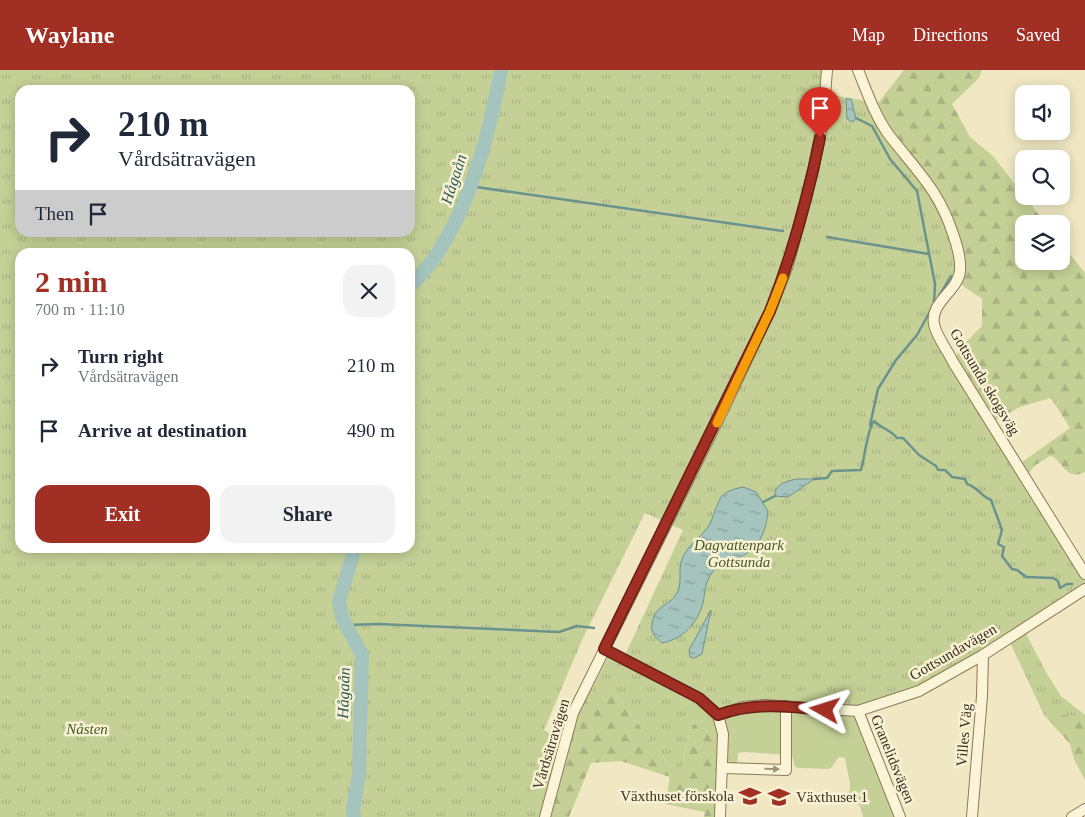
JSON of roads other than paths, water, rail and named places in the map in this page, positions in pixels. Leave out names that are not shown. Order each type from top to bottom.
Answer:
[{"type":"street","name":"Vårdsätravägen","points":[[545,817],[573,713],[770,311],[788,265],[813,171],[823,121],[827,70]]},
{"type":"street","name":"Gottsunda skogsväg","points":[[858,70],[874,109],[888,134],[930,184],[952,232],[960,257],[960,272],[938,305],[934,314],[934,326],[953,362],[1085,574]]},
{"type":"street","name":"Gottsundavägen","points":[[718,715],[743,707],[764,705],[858,711],[919,691],[983,655],[1085,589]]},
{"type":"street","points":[[604,649],[699,698],[718,715],[723,734],[720,817]]},
{"type":"street","name":"Villes Väg","points":[[972,817],[982,696],[983,655]]},
{"type":"street","points":[[723,768],[786,770],[786,706]]},
{"type":"street","name":"Granelidsvägen","points":[[858,711],[900,817]]},
{"type":"street","points":[[1072,817],[1085,809]]},
{"type":"water","points":[[846,99],[851,99],[856,118],[853,122],[847,119]]},
{"type":"water","points":[[797,479],[814,479],[788,497],[775,496],[779,486],[785,482]]},
{"type":"water","points":[[743,487],[756,492],[768,511],[766,525],[761,538],[753,549],[714,570],[708,581],[700,611],[693,624],[683,634],[662,643],[653,633],[654,618],[658,610],[672,600],[678,592],[680,568],[684,554],[708,527],[722,496],[729,491]]},
{"type":"water","points":[[711,610],[702,654],[694,658],[690,657],[689,650]]},
{"type":"waterway","name":"Hågaån","points":[[415,280],[429,265],[445,241],[471,185],[489,127],[501,70]]},
{"type":"waterway","points":[[856,118],[872,126],[890,159],[917,191],[935,284],[934,304],[917,335],[896,360],[878,389],[870,425]]},
{"type":"waterway","points":[[469,186],[783,231]]},
{"type":"waterway","points":[[827,237],[929,254]]},
{"type":"waterway","points":[[938,298],[951,276]]},
{"type":"waterway","points":[[814,479],[827,478],[832,471],[861,470],[868,437],[874,421],[897,438],[903,438],[919,455],[936,466],[938,470],[945,470],[952,477],[965,479],[967,484],[991,500],[1002,530],[998,544],[1004,547],[1002,556],[1012,569],[1017,570],[1026,577],[1053,578],[1058,581],[1060,588],[1067,584],[1072,584]]},
{"type":"waterway","points":[[763,502],[775,496]]},
{"type":"waterway","name":"Hågaån","points":[[353,553],[339,601],[342,617],[362,655],[359,773],[353,810],[354,817]]},
{"type":"waterway","points":[[347,625],[378,624],[559,632],[577,626],[594,628]]},
{"type":"place","name":"Växthuset förskola","points":[[750,796]]},
{"type":"place","name":"Växthuset 1","points":[[779,797]]},
{"type":"park label","name":"Dagvattenpark Gottsunda","points":[[739,554]]},
{"type":"park label","name":"Nåsten","points":[[87,729]]}]
